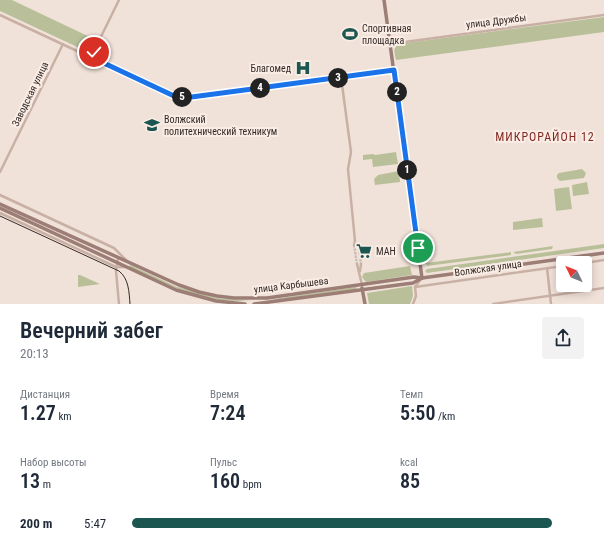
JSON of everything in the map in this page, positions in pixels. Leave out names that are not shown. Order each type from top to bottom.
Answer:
[{"type":"street","points":[[91,57],[119,0]]},
{"type":"street","points":[[384,0],[422,278],[415,287],[416,296],[413,304]]},
{"type":"street","points":[[0,15],[174,96],[184,98],[394,70]]},
{"type":"street","name":"улица Дружбы","points":[[390,44],[604,15]]},
{"type":"street","name":"Заводская улица","points":[[0,172],[63,44]]},
{"type":"street","points":[[341,77],[351,152],[348,169],[350,198],[356,241],[358,245]]},
{"type":"street","name":"улица Карбышева","points":[[0,195],[114,248],[128,262],[178,285],[199,292],[234,298],[267,298],[414,277],[422,278],[604,253]]},
{"type":"street","name":"улица Карбышева","points":[[0,204],[126,267],[176,290],[216,301],[245,304]]},
{"type":"street","name":"улица Карбышева","points":[[0,208],[117,262]]},
{"type":"street","name":"улица Карбышева","points":[[0,213],[117,262],[128,262]]},
{"type":"street","points":[[354,245],[356,241]]},
{"type":"street","points":[[592,262],[604,260]]},
{"type":"street","points":[[117,262],[119,304]]},
{"type":"street","points":[[357,264],[360,272],[365,304]]},
{"type":"street","points":[[360,272],[361,264]]},
{"type":"street","name":"Волжская улица","points":[[415,287],[556,267]]},
{"type":"street","points":[[547,268],[551,304]]},
{"type":"street","points":[[414,277],[420,269]]},
{"type":"street","name":"улица Карбышева","points":[[254,304],[413,283],[422,278]]},
{"type":"street","points":[[493,304],[604,288]]},
{"type":"green space","points":[[0,0],[12,0],[94,39],[88,52],[0,11]]},
{"type":"green space","points":[[604,17],[604,32],[396,60],[394,50],[398,44]]},
{"type":"green space","points":[[396,152],[398,164],[373,167],[372,159],[363,160],[363,155]]},
{"type":"green space","points":[[582,169],[586,173],[584,178],[560,181],[557,178],[559,173]]},
{"type":"green space","points":[[399,171],[400,182],[375,185],[374,179],[378,175]]},
{"type":"green space","points":[[587,182],[589,194],[573,196],[572,185]]},
{"type":"green space","points":[[569,187],[572,209],[556,211],[554,189]]},
{"type":"green space","points":[[542,218],[543,227],[513,230],[513,222]]},
{"type":"green space","points":[[411,237],[413,238],[417,263],[412,264],[409,240]]},
{"type":"green space","points":[[604,244],[604,248],[427,273],[425,271],[427,269]]},
{"type":"green space","points":[[553,246],[552,249],[516,254],[513,252]]},
{"type":"green space","points":[[511,252],[511,255],[427,266],[426,263]]},
{"type":"green space","points":[[130,265],[177,287],[216,298],[248,301],[217,300],[194,295],[150,277],[129,267]]},
{"type":"green space","points":[[410,266],[412,275],[367,282],[362,277],[364,273]]},
{"type":"green space","points":[[78,275],[80,275],[100,284],[78,287]]},
{"type":"green space","points":[[412,286],[413,296],[410,304],[369,304],[367,293]]},
{"type":"green space","points":[[356,287],[357,289],[305,296],[264,300]]},
{"type":"tunnel","points":[[354,245],[357,264]]},
{"type":"tunnel","points":[[359,245],[361,264]]},
{"type":"tram line","points":[[0,216],[119,271],[127,282],[130,304]]},
{"type":"place","name":"Спортивная площадка","points":[[350,34]]},
{"type":"place","name":"Благомед","points":[[303,68]]},
{"type":"place","name":"Волжский политехнический техникум","points":[[152,125]]},
{"type":"place","name":"МАН","points":[[364,251]]},
{"type":"district","name":"МИКРОРАЙОН 12","points":[[545,137]]},
{"type":"route","points":[[94,52],[91,57],[174,96],[184,98],[394,70],[418,248]]}]
